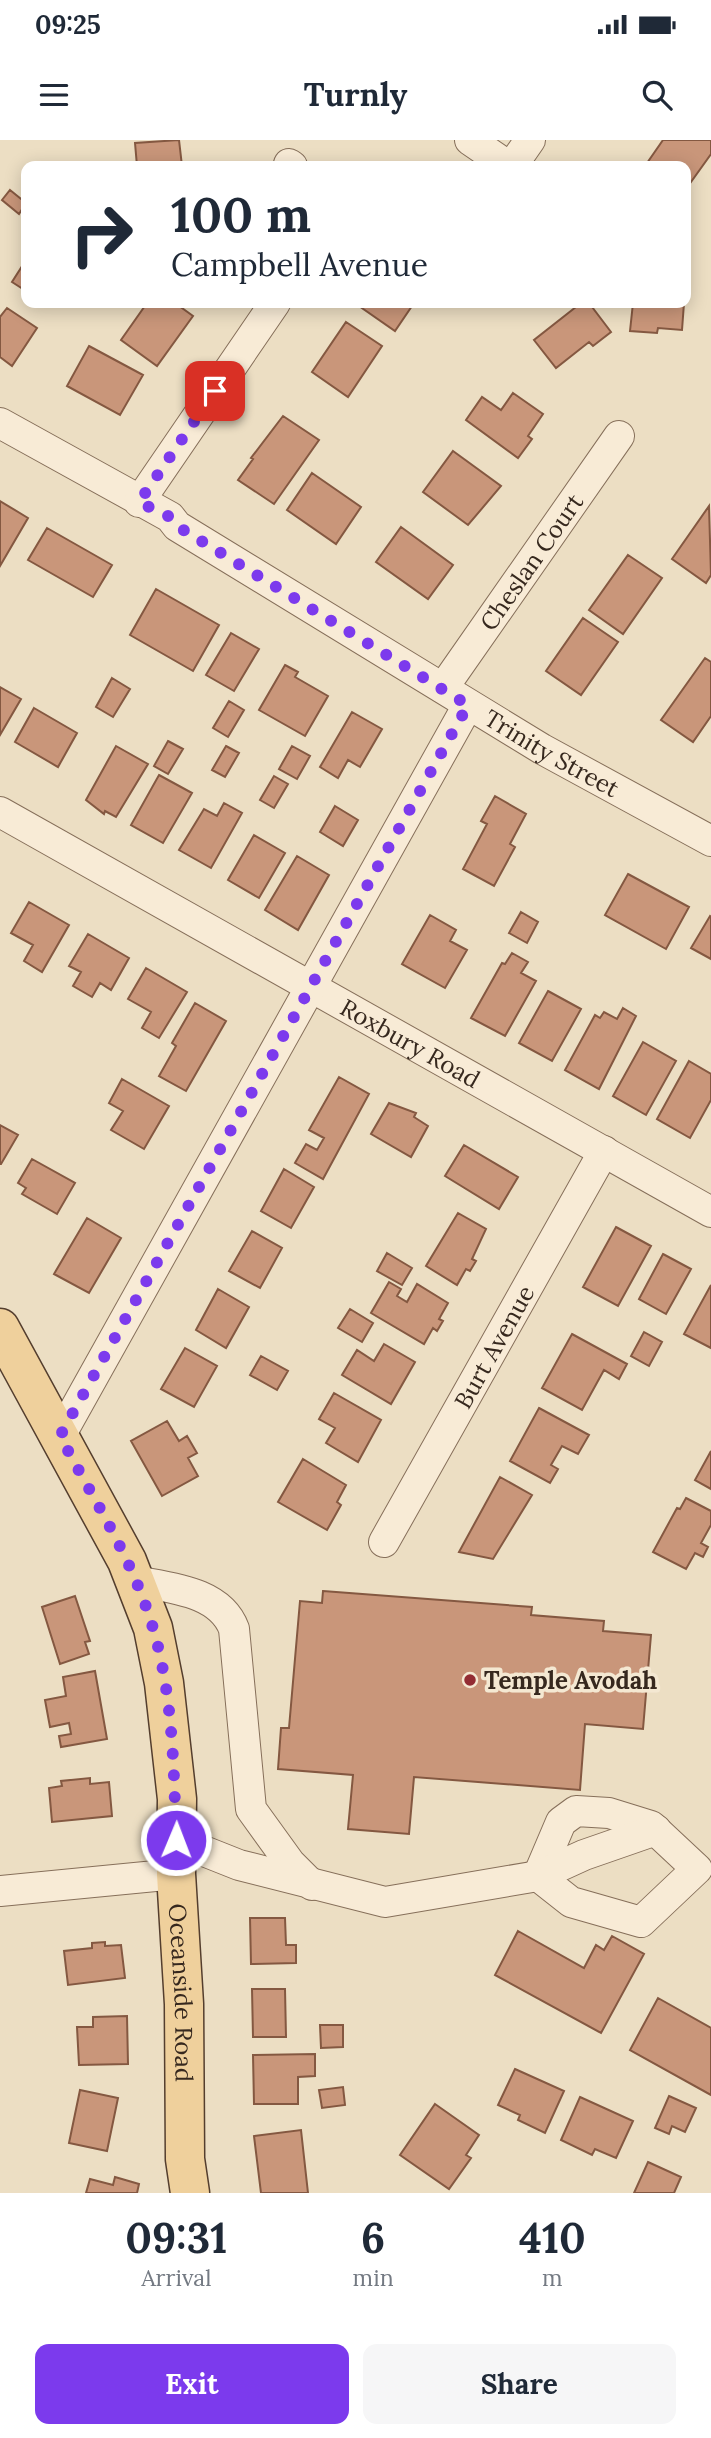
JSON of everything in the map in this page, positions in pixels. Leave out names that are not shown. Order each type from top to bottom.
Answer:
[{"type":"main road","name":"Oceanside Road","points":[[0,1328],[127,1561],[153,1628],[164,1683],[177,1799],[176,1857],[184,2004],[185,2159],[190,2193]]},
{"type":"street","points":[[470,140],[502,161]]},
{"type":"street","points":[[514,161],[530,140]]},
{"type":"street","points":[[139,502],[272,308]]},
{"type":"street","name":"Trinity Street","points":[[0,423],[170,517],[177,526],[468,705],[711,841]]},
{"type":"street","name":"Cheslan Court","points":[[443,688],[619,436]]},
{"type":"street","points":[[60,1436],[468,705]]},
{"type":"street","name":"Roxbury Road","points":[[0,812],[711,1212]]},
{"type":"street","name":"Burt Avenue","points":[[384,1542],[604,1151]]},
{"type":"street","points":[[135,1581],[194,1595],[223,1609],[230,1618],[234,1629],[251,1809],[290,1863],[313,1885]]},
{"type":"street","points":[[576,1811],[609,1813],[653,1828],[697,1869],[641,1922],[571,1902],[538,1875],[562,1822],[576,1811]]},
{"type":"street","points":[[0,1891],[176,1857],[239,1865],[385,1902],[538,1875],[653,1828]]},
{"type":"building","points":[[179,140],[181,161],[137,161],[135,143]]},
{"type":"building","points":[[663,140],[711,140],[711,154],[691,182],[691,161],[648,161]]},
{"type":"building","points":[[10,190],[21,199],[19,214],[2,200]]},
{"type":"building","points":[[21,268],[21,288],[12,282]]},
{"type":"building","points":[[7,308],[37,328],[12,366],[0,357],[0,317]]},
{"type":"building","points":[[143,308],[182,308],[193,316],[157,366],[121,340]]},
{"type":"building","points":[[362,308],[411,308],[395,331]]},
{"type":"building","points":[[575,308],[593,308],[611,332],[593,346],[589,342],[556,368],[534,340]]},
{"type":"building","points":[[632,308],[684,308],[682,330],[658,328],[657,333],[630,331]]},
{"type":"building","points":[[346,322],[382,346],[348,397],[312,372]]},
{"type":"building","points":[[89,346],[143,375],[120,415],[67,386]]},
{"type":"building","points":[[513,393],[543,414],[528,436],[532,439],[518,458],[466,420],[482,397],[501,410]]},
{"type":"building","points":[[283,416],[319,440],[274,504],[238,480]]},
{"type":"building","points":[[453,451],[501,486],[468,525],[423,492]]},
{"type":"building","points":[[312,473],[361,507],[336,544],[287,510]]},
{"type":"building","points":[[0,501],[28,518],[0,566]]},
{"type":"building","points":[[709,506],[711,575],[706,583],[672,559]]},
{"type":"building","points":[[401,527],[453,565],[428,599],[376,562]]},
{"type":"building","points":[[47,528],[112,565],[93,597],[28,560]]},
{"type":"building","points":[[628,555],[662,578],[623,634],[589,610]]},
{"type":"building","points":[[156,589],[219,625],[193,671],[130,635]]},
{"type":"building","points":[[583,618],[618,642],[581,695],[546,671]]},
{"type":"building","points":[[231,633],[259,649],[234,691],[206,675]]},
{"type":"building","points":[[705,658],[711,662],[711,716],[693,742],[661,720]]},
{"type":"building","points":[[285,665],[298,672],[295,677],[328,696],[305,736],[259,710]]},
{"type":"building","points":[[112,678],[130,689],[113,717],[96,707]]},
{"type":"building","points":[[0,687],[21,699],[0,735]]},
{"type":"building","points":[[229,701],[244,710],[228,737],[213,728]]},
{"type":"building","points":[[34,708],[77,733],[58,767],[15,742]]},
{"type":"building","points":[[352,712],[382,729],[360,767],[348,760],[338,778],[320,767]]},
{"type":"building","points":[[168,741],[183,749],[168,774],[154,766]]},
{"type":"building","points":[[116,746],[148,764],[116,817],[105,811],[104,814],[86,800]]},
{"type":"building","points":[[226,746],[239,753],[225,777],[212,770]]},
{"type":"building","points":[[292,746],[310,756],[297,779],[279,769]]},
{"type":"building","points":[[159,775],[192,793],[163,843],[131,825]]},
{"type":"building","points":[[274,776],[288,784],[274,808],[260,800]]},
{"type":"building","points":[[495,796],[526,814],[510,844],[515,847],[494,886],[463,869],[487,824],[481,821]]},
{"type":"building","points":[[224,803],[242,813],[211,868],[179,850],[204,809],[217,816]]},
{"type":"building","points":[[335,806],[358,820],[343,846],[320,832]]},
{"type":"building","points":[[254,835],[285,853],[259,898],[228,880]]},
{"type":"building","points":[[297,856],[329,875],[298,930],[265,910]]},
{"type":"building","points":[[628,874],[689,907],[666,949],[605,915]]},
{"type":"building","points":[[29,902],[69,925],[42,972],[24,961],[33,945],[11,933]]},
{"type":"building","points":[[521,912],[538,922],[527,943],[509,933]]},
{"type":"building","points":[[430,915],[456,930],[450,941],[467,950],[445,988],[402,964]]},
{"type":"building","points":[[711,917],[711,959],[691,948]]},
{"type":"building","points":[[88,934],[129,958],[111,990],[100,983],[92,997],[73,986],[81,972],[69,966]]},
{"type":"building","points":[[512,953],[528,962],[521,973],[536,981],[505,1036],[471,1018],[502,963],[505,964]]},
{"type":"building","points":[[146,968],[187,992],[159,1038],[142,1028],[151,1012],[128,999]]},
{"type":"building","points":[[548,991],[581,1009],[552,1061],[519,1043]]},
{"type":"building","points":[[195,1003],[226,1021],[186,1091],[159,1076],[176,1046],[172,1043]]},
{"type":"building","points":[[623,1008],[636,1016],[599,1089],[565,1070],[595,1015],[600,1018],[604,1012],[617,1019]]},
{"type":"building","points":[[643,1042],[676,1061],[646,1115],[613,1096]]},
{"type":"building","points":[[689,1061],[711,1074],[711,1100],[690,1138],[657,1119]]},
{"type":"building","points":[[339,1077],[369,1094],[323,1179],[295,1163],[306,1144],[317,1150],[324,1138],[309,1130]]},
{"type":"building","points":[[122,1079],[169,1106],[144,1149],[111,1130],[123,1111],[109,1103]]},
{"type":"building","points":[[389,1103],[416,1113],[414,1117],[428,1126],[411,1157],[371,1134]]},
{"type":"building","points":[[0,1125],[18,1135],[1,1164],[0,1164]]},
{"type":"building","points":[[464,1145],[518,1177],[499,1209],[445,1176]]},
{"type":"building","points":[[32,1159],[75,1183],[57,1214],[22,1194],[26,1188],[18,1183]]},
{"type":"building","points":[[284,1169],[314,1187],[291,1228],[261,1211]]},
{"type":"building","points":[[458,1213],[486,1229],[472,1259],[476,1261],[470,1271],[466,1269],[457,1285],[426,1266]]},
{"type":"building","points":[[87,1218],[121,1238],[89,1293],[54,1274]]},
{"type":"building","points":[[616,1227],[651,1246],[618,1306],[583,1287]]},
{"type":"building","points":[[252,1231],[282,1248],[260,1288],[229,1271]]},
{"type":"building","points":[[387,1253],[412,1268],[402,1285],[377,1271]]},
{"type":"building","points":[[663,1254],[691,1269],[666,1314],[639,1299]]},
{"type":"building","points":[[389,1282],[401,1289],[397,1296],[407,1302],[417,1284],[448,1303],[439,1319],[443,1321],[437,1331],[433,1328],[424,1344],[371,1313]]},
{"type":"building","points":[[711,1285],[711,1348],[684,1334]]},
{"type":"building","points":[[218,1289],[249,1307],[226,1348],[196,1330]]},
{"type":"building","points":[[350,1309],[373,1323],[362,1342],[338,1328]]},
{"type":"building","points":[[644,1332],[662,1342],[649,1366],[631,1356]]},
{"type":"building","points":[[572,1334],[627,1364],[619,1379],[604,1370],[582,1410],[542,1388]]},
{"type":"building","points":[[384,1344],[415,1362],[391,1404],[342,1375],[357,1350],[374,1361]]},
{"type":"building","points":[[185,1348],[217,1366],[194,1407],[161,1389]]},
{"type":"building","points":[[261,1356],[288,1371],[277,1390],[250,1375]]},
{"type":"building","points":[[334,1393],[381,1420],[358,1462],[326,1443],[335,1428],[319,1419]]},
{"type":"building","points":[[539,1408],[589,1435],[578,1454],[562,1446],[551,1465],[558,1469],[550,1483],[510,1461]]},
{"type":"building","points":[[167,1421],[179,1441],[187,1436],[197,1453],[188,1458],[198,1476],[162,1496],[131,1441]]},
{"type":"building","points":[[711,1451],[711,1489],[695,1480]]},
{"type":"building","points":[[303,1459],[346,1485],[337,1502],[341,1505],[327,1530],[278,1502]]},
{"type":"building","points":[[500,1477],[532,1495],[493,1559],[459,1552]]},
{"type":"building","points":[[686,1498],[711,1511],[711,1525],[701,1543],[708,1547],[703,1557],[695,1553],[686,1569],[653,1552],[677,1508],[680,1509]]},
{"type":"building","name":"Temple Avodah","points":[[323,1591],[532,1607],[531,1615],[604,1621],[603,1631],[651,1635],[643,1729],[585,1724],[580,1790],[414,1777],[409,1834],[348,1829],[353,1775],[278,1769],[281,1728],[289,1728],[300,1601],[322,1603]]},
{"type":"building","points":[[75,1596],[90,1641],[85,1642],[89,1654],[60,1664],[42,1607]]},
{"type":"building","points":[[95,1671],[107,1739],[61,1747],[59,1736],[71,1734],[69,1723],[50,1727],[45,1700],[66,1696],[63,1677]]},
{"type":"building","points":[[90,1778],[90,1784],[109,1782],[112,1816],[52,1822],[49,1788],[62,1786],[61,1781]]},
{"type":"building","points":[[250,1918],[285,1918],[286,1945],[296,1945],[296,1963],[251,1964]]},
{"type":"building","points":[[518,1931],[584,1968],[596,1945],[604,1950],[612,1936],[644,1954],[601,2033],[495,1975]]},
{"type":"building","points":[[105,1942],[105,1946],[121,1945],[125,1978],[68,1985],[64,1951],[92,1948],[92,1943]]},
{"type":"building","points":[[252,1989],[285,1989],[286,2037],[253,2037]]},
{"type":"building","points":[[658,1998],[711,2028],[711,2095],[630,2050]]},
{"type":"building","points":[[127,2016],[128,2064],[79,2065],[77,2027],[93,2027],[93,2017]]},
{"type":"building","points":[[320,2025],[343,2025],[343,2047],[321,2048]]},
{"type":"building","points":[[315,2054],[315,2076],[298,2077],[298,2104],[254,2104],[253,2055]]},
{"type":"building","points":[[515,2069],[564,2091],[545,2133],[518,2120],[520,2115],[498,2105]]},
{"type":"building","points":[[343,2087],[345,2105],[322,2108],[319,2090]]},
{"type":"building","points":[[80,2090],[118,2098],[107,2151],[69,2143]]},
{"type":"building","points":[[669,2096],[696,2108],[685,2132],[672,2126],[669,2134],[655,2128]]},
{"type":"building","points":[[580,2097],[633,2121],[616,2158],[595,2149],[592,2155],[561,2140]]},
{"type":"building","points":[[435,2104],[479,2135],[466,2155],[471,2158],[449,2189],[400,2155]]},
{"type":"building","points":[[301,2130],[308,2193],[261,2193],[254,2136]]},
{"type":"building","points":[[648,2162],[681,2177],[674,2193],[634,2193]]},
{"type":"building","points":[[115,2177],[139,2184],[137,2193],[86,2193],[90,2179],[113,2185]]},
{"type":"place","name":"Temple Avodah","points":[[470,1680]]},
{"type":"route","points":[[176,1840],[177,1799],[164,1683],[153,1628],[127,1561],[60,1436],[468,705],[177,526],[170,517],[139,502],[215,391]]}]
